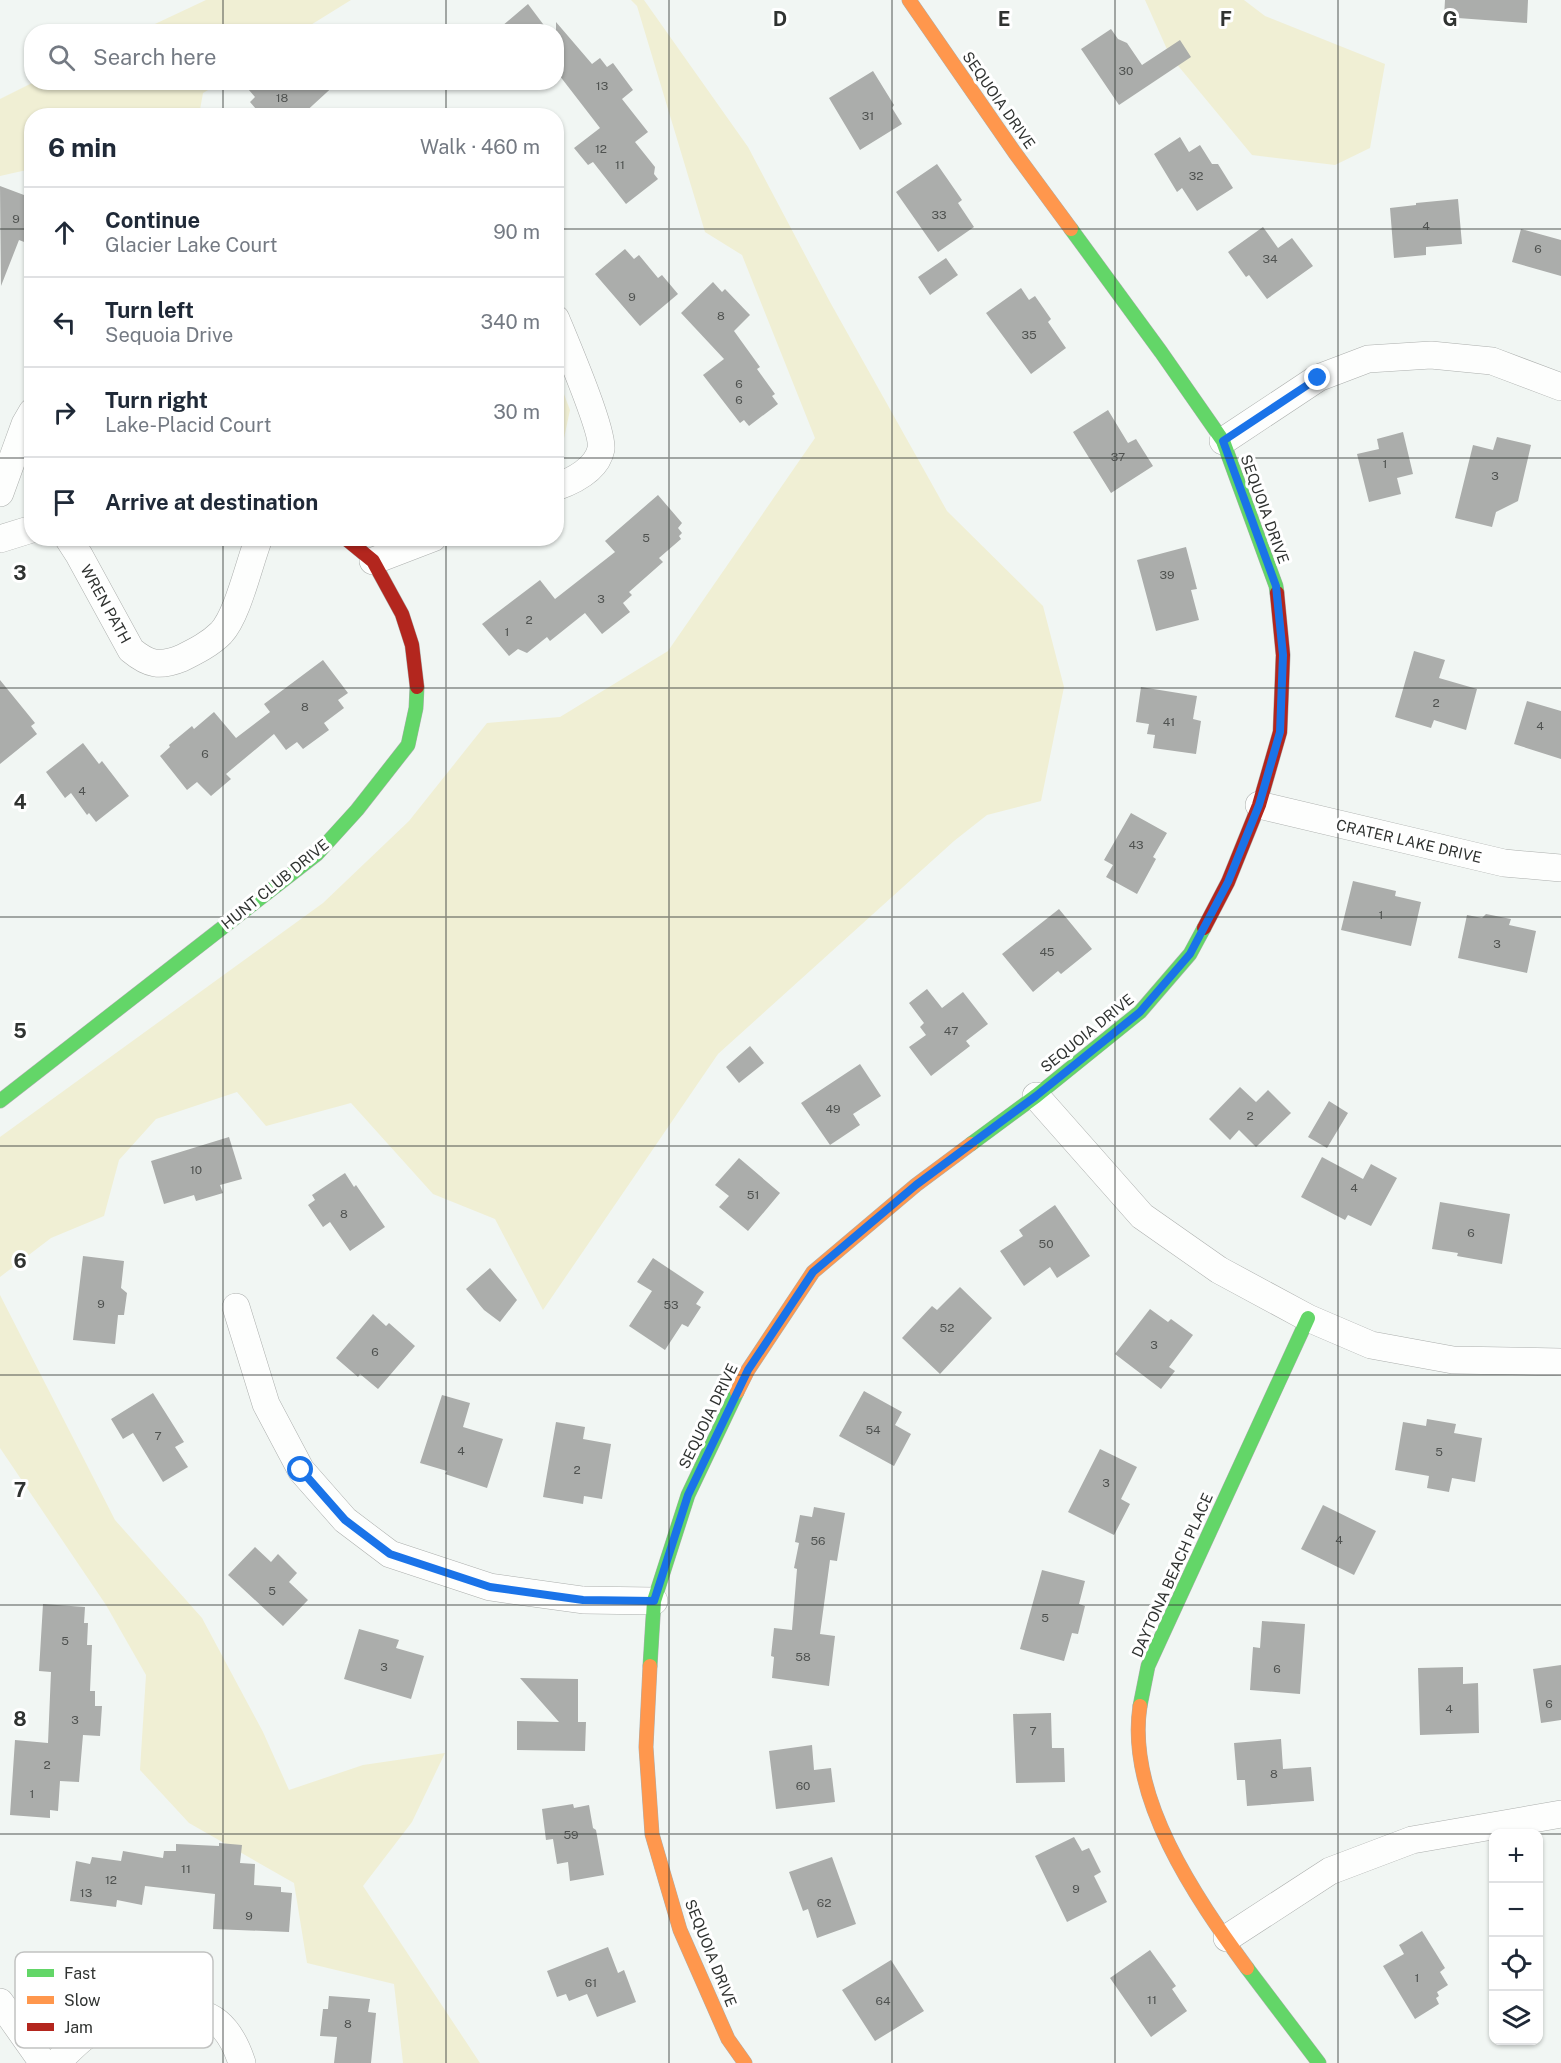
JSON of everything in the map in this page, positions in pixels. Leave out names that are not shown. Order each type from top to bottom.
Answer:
[{"type":"street","name":"SEQUOIA DRIVE","points":[[745,2063],[728,2039],[680,1930],[651,1834],[646,1747],[654,1601],[688,1495],[748,1370],[813,1272],[916,1185],[1036,1096],[1140,1012],[1190,954],[1228,882],[1259,805],[1280,732],[1283,655],[1276,586],[1223,441],[1161,352],[1015,153],[909,0]]},
{"type":"street","points":[[564,340],[593,415],[600,437],[601,450],[580,476],[564,483]]},
{"type":"street","points":[[1223,441],[1318,378],[1368,359],[1431,354],[1492,361],[1561,387]]},
{"type":"street","points":[[0,493],[24,427]]},
{"type":"street","points":[[0,539],[24,532]]},
{"type":"street","name":"WREN PATH","points":[[73,546],[131,650],[144,661],[161,664],[196,651],[222,631],[231,616],[256,546]]},
{"type":"street","name":"HUNT CLUB DRIVE","points":[[0,1101],[317,854],[357,810],[408,745],[416,708],[417,680],[412,645],[402,614],[373,561],[355,546]]},
{"type":"street","points":[[373,561],[413,546]]},
{"type":"street","name":"CRATER LAKE DRIVE","points":[[1259,805],[1504,863],[1561,868]]},
{"type":"street","points":[[1036,1096],[1142,1216],[1219,1270],[1308,1318],[1371,1345],[1453,1360],[1561,1362]]},
{"type":"street","points":[[236,1307],[266,1404],[301,1470],[345,1520],[390,1554],[490,1587],[583,1600],[654,1601]]},
{"type":"street","name":"DAYTONA BEACH PLACE","points":[[1308,1318],[1148,1666],[1137,1728],[1142,1768],[1156,1812],[1179,1865],[1227,1938],[1319,2063]]},
{"type":"street","points":[[1227,1938],[1330,1871],[1401,1844],[1464,1830],[1561,1814]]},
{"type":"street","points":[[0,2001],[15,2023]]},
{"type":"street","points":[[213,2019],[219,2022],[236,2043],[242,2063]]},
{"type":"street","points":[[33,2048],[43,2063]]},
{"type":"street","points":[[56,2063],[72,2048]]},
{"type":"green space","points":[[206,0],[351,0],[312,24],[155,24]]},
{"type":"green space","points":[[631,0],[644,0],[748,147],[830,302],[947,511],[1043,606],[1064,687],[1041,801],[987,815],[954,841],[718,1054],[543,1310],[495,1219],[433,1194],[351,1103],[266,1126],[237,1092],[156,1119],[119,1160],[104,1216],[51,1238],[0,1277],[0,1137],[323,903],[409,821],[487,723],[560,717],[668,651],[815,438],[742,255],[705,232],[637,6]]},
{"type":"green space","points":[[1145,0],[1244,0],[1265,16],[1385,64],[1370,148],[1335,165],[1252,155],[1170,56]]},
{"type":"green space","points":[[24,87],[24,90],[208,90],[203,93],[200,108],[24,108],[24,171],[0,176],[0,99]]},
{"type":"green space","points":[[564,394],[570,410],[564,438]]},
{"type":"green space","points":[[0,1295],[115,1520],[202,1618],[263,1732],[289,1790],[363,1765],[445,1753],[412,1822],[363,1886],[480,2063],[403,2063],[394,1984],[307,1963],[294,1883],[189,1823],[140,1770],[146,1675],[106,1605],[0,1448]]},
{"type":"building","points":[[1445,0],[1528,0],[1527,23],[1444,17]]},
{"type":"building","points":[[528,4],[543,24],[504,24]]},
{"type":"building","points":[[1111,29],[1118,39],[1127,43],[1142,65],[1180,40],[1191,57],[1119,105],[1081,49]]},
{"type":"building","points":[[564,31],[592,64],[600,58],[607,67],[613,63],[633,90],[622,99],[648,132],[635,142],[655,167],[654,174],[658,179],[626,204],[593,162],[588,165],[574,148],[600,128],[564,81]]},
{"type":"building","points":[[873,71],[894,105],[892,108],[902,124],[860,150],[829,98]]},
{"type":"building","points":[[249,90],[329,90],[310,108],[255,108],[250,102],[255,97]]},
{"type":"building","points":[[1180,137],[1189,152],[1200,145],[1212,164],[1218,164],[1233,188],[1197,211],[1182,188],[1177,192],[1154,154]]},
{"type":"building","points":[[937,164],[962,200],[958,203],[974,227],[938,252],[896,192]]},
{"type":"building","points":[[0,186],[24,195],[24,242],[19,240],[1,286]]},
{"type":"building","points":[[1458,199],[1462,244],[1426,247],[1426,255],[1394,258],[1390,208]]},
{"type":"building","points":[[1263,227],[1278,248],[1292,238],[1313,266],[1267,299],[1249,275],[1246,277],[1228,252]]},
{"type":"building","points":[[1521,229],[1561,240],[1561,276],[1512,262]]},
{"type":"building","points":[[625,249],[634,259],[639,255],[658,278],[662,275],[678,294],[640,326],[595,274]]},
{"type":"building","points":[[946,258],[958,275],[930,295],[918,277]]},
{"type":"building","points":[[713,282],[722,292],[725,289],[750,315],[734,331],[760,367],[757,369],[775,394],[772,396],[778,404],[749,426],[744,420],[740,423],[703,375],[724,359],[681,313]]},
{"type":"building","points":[[1021,288],[1029,300],[1035,296],[1051,319],[1048,322],[1066,348],[1031,374],[986,313]]},
{"type":"building","points":[[1108,410],[1128,443],[1136,439],[1153,466],[1111,493],[1073,432]]},
{"type":"building","points":[[1403,432],[1413,474],[1397,478],[1401,494],[1369,502],[1357,454],[1379,449],[1377,439]]},
{"type":"building","points":[[1497,437],[1531,445],[1518,501],[1496,512],[1492,527],[1455,518],[1473,445],[1493,450]]},
{"type":"building","points":[[658,495],[682,523],[678,528],[682,533],[679,536],[681,539],[659,558],[663,562],[629,592],[632,595],[623,603],[630,612],[602,634],[585,613],[550,641],[547,637],[527,653],[518,649],[509,656],[482,624],[540,580],[555,599],[615,552],[605,541]]},
{"type":"building","points":[[1186,547],[1197,589],[1191,590],[1199,620],[1156,631],[1137,560]]},
{"type":"building","points":[[1414,651],[1445,660],[1439,678],[1477,689],[1466,730],[1434,720],[1431,728],[1395,717]]},
{"type":"building","points":[[323,660],[348,693],[338,700],[344,708],[324,723],[329,730],[303,749],[297,742],[286,750],[274,734],[226,774],[231,779],[211,796],[197,782],[187,790],[160,756],[170,747],[169,745],[192,726],[194,729],[214,712],[236,738],[270,712],[264,704]]},
{"type":"building","points":[[0,680],[35,723],[31,726],[37,734],[0,764]]},
{"type":"building","points":[[1141,687],[1197,696],[1193,719],[1201,721],[1196,754],[1153,748],[1155,735],[1147,734],[1149,724],[1136,722]]},
{"type":"building","points":[[1527,701],[1561,711],[1561,759],[1514,744]]},
{"type":"building","points":[[83,743],[99,764],[102,761],[129,796],[96,822],[89,813],[87,815],[71,793],[65,798],[46,772]]},
{"type":"building","points":[[1131,813],[1167,833],[1153,857],[1156,859],[1137,894],[1106,877],[1113,865],[1104,860]]},
{"type":"building","points":[[1353,881],[1396,891],[1395,896],[1421,902],[1411,946],[1341,930]]},
{"type":"building","points":[[1059,909],[1092,949],[1061,974],[1058,971],[1033,992],[1002,954]]},
{"type":"building","points":[[1486,914],[1511,919],[1509,925],[1536,931],[1527,973],[1458,958],[1467,915],[1482,918]]},
{"type":"building","points":[[927,989],[942,1008],[963,992],[988,1024],[966,1041],[970,1046],[931,1076],[909,1047],[926,1035],[920,1027],[924,1023],[909,1003]]},
{"type":"building","points":[[750,1046],[764,1063],[739,1083],[726,1067]]},
{"type":"building","points":[[860,1064],[881,1096],[853,1114],[860,1125],[830,1145],[801,1103]]},
{"type":"building","points":[[1240,1087],[1256,1102],[1268,1090],[1291,1113],[1256,1147],[1239,1130],[1230,1140],[1209,1119]]},
{"type":"building","points":[[1329,1101],[1348,1113],[1327,1148],[1308,1137]]},
{"type":"building","points":[[229,1137],[242,1179],[220,1185],[223,1193],[196,1201],[194,1195],[164,1204],[151,1161]]},
{"type":"building","points":[[1322,1157],[1363,1179],[1371,1164],[1397,1178],[1371,1226],[1348,1215],[1345,1220],[1301,1197]]},
{"type":"building","points":[[739,1158],[780,1193],[748,1231],[719,1207],[729,1196],[715,1185]]},
{"type":"building","points":[[345,1173],[385,1227],[350,1251],[330,1222],[323,1227],[308,1205],[315,1200],[312,1195]]},
{"type":"building","points":[[1440,1202],[1510,1214],[1502,1264],[1432,1249]]},
{"type":"building","points":[[1055,1205],[1090,1256],[1057,1278],[1050,1267],[1024,1286],[1000,1251],[1023,1236],[1019,1230]]},
{"type":"building","points":[[83,1256],[124,1261],[121,1288],[127,1293],[124,1315],[118,1315],[115,1344],[73,1340]]},
{"type":"building","points":[[653,1258],[704,1292],[696,1304],[701,1307],[688,1327],[682,1324],[665,1350],[629,1326],[652,1291],[637,1282]]},
{"type":"building","points":[[490,1268],[517,1300],[500,1322],[484,1310],[466,1289]]},
{"type":"building","points":[[960,1287],[992,1318],[940,1374],[902,1338],[932,1306],[937,1310]]},
{"type":"building","points":[[1150,1309],[1168,1322],[1171,1319],[1193,1335],[1169,1367],[1175,1371],[1161,1389],[1115,1354]]},
{"type":"building","points":[[373,1314],[386,1326],[389,1323],[415,1346],[378,1389],[360,1374],[358,1377],[336,1358]]},
{"type":"building","points":[[864,1391],[902,1412],[895,1425],[911,1434],[894,1466],[839,1436]]},
{"type":"building","points":[[153,1393],[184,1442],[175,1447],[188,1467],[163,1482],[133,1433],[123,1439],[111,1419]]},
{"type":"building","points":[[442,1395],[470,1403],[463,1427],[503,1439],[487,1488],[445,1474],[447,1471],[420,1463]]},
{"type":"building","points":[[1427,1419],[1456,1424],[1454,1433],[1482,1438],[1475,1482],[1452,1478],[1449,1492],[1427,1488],[1429,1476],[1395,1470],[1403,1422],[1426,1426]]},
{"type":"building","points":[[556,1422],[585,1427],[583,1439],[611,1444],[602,1499],[584,1496],[583,1504],[543,1497]]},
{"type":"building","points":[[1100,1449],[1137,1467],[1121,1499],[1130,1504],[1114,1535],[1068,1512]]},
{"type":"building","points":[[1323,1505],[1376,1531],[1354,1575],[1301,1549]]},
{"type":"building","points":[[814,1507],[845,1513],[837,1561],[830,1560],[820,1634],[835,1636],[829,1686],[772,1678],[774,1657],[771,1656],[774,1628],[792,1630],[797,1569],[794,1568],[799,1543],[795,1542],[800,1515],[812,1517]]},
{"type":"building","points":[[255,1547],[271,1562],[278,1554],[297,1573],[289,1582],[308,1600],[283,1626],[228,1575]]},
{"type":"building","points":[[1042,1570],[1085,1581],[1079,1604],[1085,1606],[1078,1634],[1072,1633],[1064,1661],[1020,1649]]},
{"type":"building","points":[[43,1604],[85,1607],[84,1623],[88,1623],[87,1645],[92,1645],[90,1691],[95,1691],[95,1706],[102,1706],[100,1736],[83,1735],[79,1782],[60,1781],[58,1811],[50,1810],[50,1818],[10,1815],[15,1740],[48,1743],[51,1672],[39,1671]]},
{"type":"building","points":[[1262,1621],[1305,1624],[1300,1694],[1250,1690],[1253,1647],[1260,1648]]},
{"type":"building","points":[[359,1629],[399,1640],[396,1648],[424,1656],[411,1699],[344,1679]]},
{"type":"building","points":[[1561,1665],[1561,1720],[1541,1723],[1533,1669]]},
{"type":"building","points":[[1463,1667],[1463,1684],[1478,1683],[1479,1733],[1420,1735],[1418,1668]]},
{"type":"building","points":[[520,1678],[578,1679],[578,1722],[586,1722],[585,1751],[517,1750],[517,1721],[559,1722]]},
{"type":"building","points":[[1051,1713],[1052,1748],[1064,1748],[1065,1782],[1016,1783],[1013,1714]]},
{"type":"building","points":[[1281,1739],[1283,1769],[1311,1767],[1314,1801],[1247,1806],[1245,1780],[1237,1780],[1234,1743]]},
{"type":"building","points":[[812,1745],[814,1770],[831,1768],[835,1802],[776,1809],[769,1751]]},
{"type":"building","points":[[573,1804],[574,1808],[589,1805],[604,1875],[570,1881],[568,1862],[557,1864],[553,1839],[546,1840],[542,1809]]},
{"type":"building","points":[[1074,1837],[1082,1851],[1089,1848],[1101,1872],[1094,1876],[1107,1902],[1067,1922],[1035,1856]]},
{"type":"building","points":[[219,1843],[242,1845],[240,1863],[255,1864],[254,1885],[281,1887],[281,1892],[292,1893],[289,1932],[213,1929],[215,1894],[145,1886],[142,1905],[117,1900],[116,1907],[70,1901],[76,1861],[90,1864],[92,1857],[121,1861],[123,1851],[163,1858],[164,1851],[176,1851],[176,1844],[219,1846]]},
{"type":"building","points":[[832,1857],[856,1924],[817,1938],[808,1909],[803,1911],[789,1872]]},
{"type":"building","points":[[1422,1931],[1445,1968],[1440,1972],[1448,1985],[1437,1992],[1439,1996],[1436,1998],[1439,2004],[1415,2019],[1383,1966],[1404,1954],[1399,1945]]},
{"type":"building","points":[[608,1947],[618,1973],[624,1970],[636,2002],[597,2017],[587,1994],[569,2001],[566,1994],[557,1997],[547,1971]]},
{"type":"building","points":[[1150,1950],[1176,1986],[1172,1989],[1187,2011],[1151,2037],[1110,1978]]},
{"type":"building","points":[[891,1960],[924,2011],[875,2041],[842,1990]]},
{"type":"building","points":[[329,1996],[370,1999],[368,2012],[376,2013],[371,2063],[334,2063],[337,2037],[320,2036],[323,2009],[328,2009]]},
{"type":"traffic: fast","points":[[1071,229],[1223,441],[1277,593]]},
{"type":"traffic: fast","points":[[0,1101],[317,854],[357,810],[408,745],[416,708],[417,687]]},
{"type":"traffic: fast","points":[[971,1144],[1036,1096],[1140,1012],[1190,954],[1204,928]]},
{"type":"traffic: fast","points":[[1140,1706],[1148,1666],[1308,1318]]},
{"type":"traffic: fast","points":[[650,1666],[654,1601],[688,1495],[737,1392]]},
{"type":"traffic: fast","points":[[1247,1968],[1319,2063]]},
{"type":"traffic: slow","points":[[909,0],[1015,153],[1071,229]]},
{"type":"traffic: slow","points":[[737,1392],[748,1370],[813,1272],[916,1185],[971,1144]]},
{"type":"traffic: slow","points":[[650,1666],[646,1747],[652,1834],[680,1930],[728,2039],[745,2063]]},
{"type":"traffic: slow","points":[[1140,1706],[1138,1741],[1144,1775],[1154,1810],[1187,1878],[1247,1968]]},
{"type":"traffic: jam","points":[[355,546],[373,561],[402,614],[412,645],[417,687]]},
{"type":"traffic: jam","points":[[1204,928],[1228,882],[1259,805],[1280,732],[1283,655],[1277,593]]},
{"type":"route","points":[[301,1470],[345,1520],[390,1554],[490,1587],[583,1600],[654,1601],[688,1495],[748,1370],[813,1272],[916,1185],[1036,1096],[1140,1012],[1190,954],[1228,882],[1259,805],[1280,732],[1283,655],[1276,586],[1223,441],[1318,378]]}]
